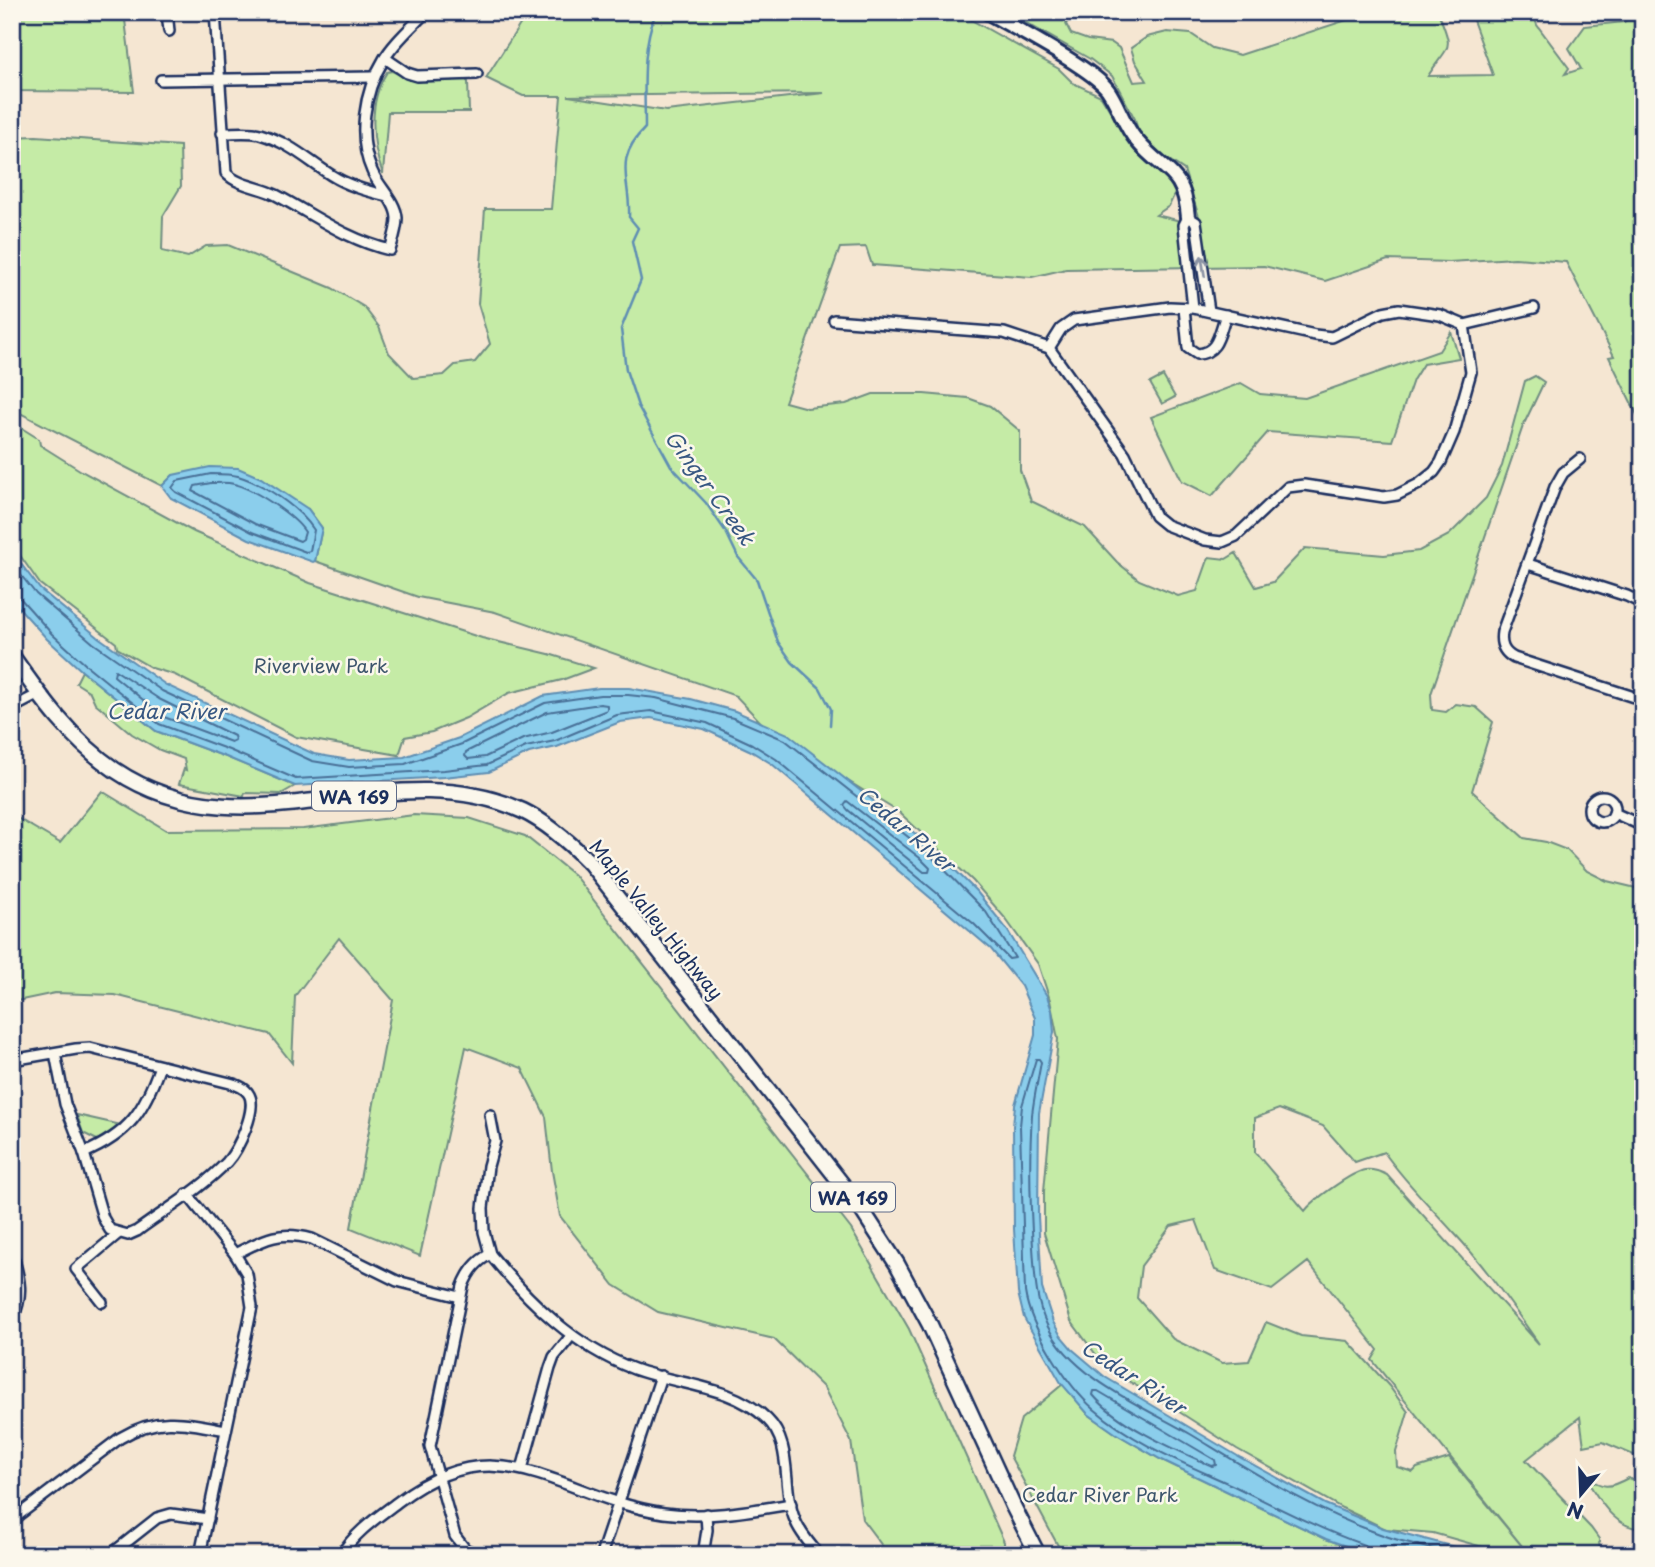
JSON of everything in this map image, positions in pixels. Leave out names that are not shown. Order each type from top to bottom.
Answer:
[{"type":"main road","name":"Maple Valley Highway","points":[[12,656],[65,727],[90,751],[134,781],[172,797],[222,807],[246,808],[387,792],[440,791],[500,802],[524,812],[562,836],[590,863],[860,1207],[897,1264],[930,1325],[1007,1494],[1038,1555]]},
{"type":"street","points":[[167,12],[170,31]]},
{"type":"street","points":[[215,12],[226,173],[232,178],[274,194],[333,229],[369,245],[390,250],[397,216],[372,173],[364,141],[367,105],[384,58],[426,12]]},
{"type":"street","points":[[987,12],[1082,69],[1107,88],[1134,138],[1147,153],[1172,172],[1182,185],[1188,217],[1184,225],[1188,348],[1197,354],[1210,352],[1226,315]]},
{"type":"street","points":[[384,58],[407,73],[417,76],[477,74]]},
{"type":"street","points":[[161,80],[375,77]]},
{"type":"street","points":[[222,133],[257,133],[304,155],[332,176],[387,196]]},
{"type":"street","points":[[1188,217],[1196,222],[1209,311]]},
{"type":"street","points":[[1049,348],[1061,329],[1074,320],[1116,313],[1188,308],[1332,337],[1383,312],[1399,309],[1422,310],[1464,325],[1534,308]]},
{"type":"street","points":[[834,320],[1003,333],[1049,348],[1125,454],[1155,516],[1166,525],[1205,540],[1222,542],[1236,536],[1288,487],[1304,485],[1384,497],[1397,495],[1419,484],[1434,472],[1454,432],[1471,372],[1464,325]]},
{"type":"street","points":[[1580,459],[1563,473],[1555,487],[1500,641],[1503,649],[1514,658],[1643,700]]},
{"type":"street","points":[[1528,564],[1627,596],[1643,604]]},
{"type":"street","points":[[12,708],[39,694]]},
{"type":"street","points":[[1614,813],[1643,826]]},
{"type":"street","points":[[12,1060],[76,1049],[90,1048],[243,1087],[250,1095],[253,1105],[228,1161],[137,1231],[128,1235],[119,1233],[110,1230],[103,1218],[84,1153],[65,1104],[55,1053]]},
{"type":"street","points":[[84,1153],[110,1140],[135,1119],[149,1097],[160,1066]]},
{"type":"street","points":[[490,1115],[495,1141],[488,1166],[483,1208],[484,1232],[490,1254],[521,1290],[571,1336],[617,1362],[738,1399],[754,1408],[769,1422],[781,1440],[794,1519],[819,1555]]},
{"type":"street","points":[[187,1194],[235,1254],[247,1274],[252,1307],[200,1555]]},
{"type":"street","points":[[102,1301],[76,1269],[119,1233]]},
{"type":"street","points":[[235,1254],[266,1238],[285,1234],[298,1235],[312,1239],[397,1281],[460,1297]]},
{"type":"street","points":[[478,1555],[465,1549],[456,1536],[430,1446],[460,1297],[471,1269],[490,1254]]},
{"type":"street","points":[[12,1255],[20,1279],[20,1296],[12,1320]]},
{"type":"street","points":[[522,1469],[554,1357],[571,1336]]},
{"type":"street","points":[[601,1555],[661,1376]]},
{"type":"street","points":[[12,1520],[137,1428],[158,1422],[178,1421],[226,1430]]},
{"type":"street","points":[[341,1555],[363,1528],[419,1486],[438,1476],[469,1466],[504,1465],[522,1469],[619,1503],[664,1513],[744,1512],[791,1504]]},
{"type":"street","points":[[110,1555],[157,1518],[171,1514],[208,1519]]},
{"type":"street","points":[[703,1555],[707,1530],[706,1514]]},
{"type":"green space","points":[[12,12],[124,12],[134,92],[12,91]]},
{"type":"green space","points":[[528,12],[957,12],[1059,69],[1073,83],[1101,96],[1135,151],[1168,178],[1176,191],[1169,206],[1156,215],[1202,226],[1184,170],[1154,150],[1139,135],[1135,119],[1112,76],[1090,59],[1007,12],[1073,12],[1066,24],[1071,34],[1088,40],[1112,43],[1119,48],[1134,82],[1147,81],[1131,48],[1147,37],[1167,32],[1191,34],[1212,48],[1240,55],[1371,12],[1438,12],[1448,42],[1445,52],[1428,76],[1493,75],[1470,12],[1533,12],[1537,25],[1569,68],[1565,74],[1581,69],[1569,48],[1585,26],[1624,22],[1636,12],[1643,12],[1643,427],[1609,357],[1614,356],[1566,262],[1515,258],[1449,262],[1388,260],[1325,281],[1264,266],[1066,269],[1032,277],[872,265],[866,247],[840,248],[785,402],[807,408],[846,404],[873,394],[924,394],[968,398],[990,406],[1020,431],[1020,470],[1031,501],[1085,527],[1117,562],[1139,580],[1178,596],[1197,591],[1209,557],[1226,559],[1236,553],[1256,587],[1273,582],[1305,548],[1384,555],[1419,551],[1449,535],[1486,498],[1502,466],[1525,381],[1535,376],[1544,382],[1523,426],[1431,694],[1432,710],[1446,712],[1456,704],[1476,707],[1493,722],[1472,791],[1524,838],[1567,850],[1587,871],[1643,893],[1643,1459],[1603,1442],[1584,1446],[1580,1417],[1526,1460],[1591,1528],[1599,1539],[1600,1555],[1497,1555],[1486,1548],[1433,1533],[1386,1529],[1342,1508],[1237,1449],[1106,1368],[1071,1321],[1044,1233],[1044,1191],[1058,1039],[1050,1000],[1038,964],[1005,918],[973,881],[900,813],[773,735],[736,696],[495,612],[418,597],[315,561],[322,528],[308,509],[173,475],[162,486],[12,409],[12,137],[36,136],[180,146],[181,186],[163,216],[162,251],[188,257],[206,246],[228,245],[332,288],[364,307],[379,327],[389,353],[413,378],[444,375],[455,365],[475,362],[490,344],[478,304],[485,209],[551,209],[561,96],[523,96],[486,78]],"holes":[[[823,93],[666,111],[568,96]],[[1279,1109],[1323,1126],[1355,1162],[1384,1152],[1409,1184],[1477,1259],[1539,1344],[1387,1175],[1371,1170],[1359,1172],[1333,1187],[1305,1211],[1255,1152],[1255,1118]],[[1196,1220],[1215,1270],[1272,1290],[1308,1262],[1378,1350],[1372,1360],[1522,1546],[1449,1458],[1417,1468],[1413,1472],[1397,1467],[1396,1452],[1408,1412],[1389,1386],[1348,1341],[1301,1336],[1266,1322],[1249,1361],[1222,1363],[1173,1339],[1137,1298],[1141,1266],[1171,1226]]]},
{"type":"green space","points":[[392,71],[409,79],[465,79],[468,82],[469,112],[388,112],[383,174],[374,136],[374,109],[381,83],[387,72]]},
{"type":"green space","points":[[1451,332],[1459,358],[1423,364],[1413,380],[1392,441],[1268,432],[1212,496],[1182,481],[1151,417],[1241,383],[1260,394],[1305,398],[1439,351]]},
{"type":"green space","points":[[1163,376],[1175,397],[1162,404],[1150,383]]},
{"type":"green space","name":"Riverview Park","points":[[12,422],[39,439],[40,445],[83,472],[194,532],[310,583],[482,638],[594,668],[562,680],[509,693],[466,718],[432,732],[405,737],[399,755],[296,737],[175,675],[152,668],[117,648],[116,643],[40,584],[12,544]]},
{"type":"green space","points":[[82,671],[156,731],[295,786],[281,794],[245,793],[244,796],[179,784],[184,769],[186,770],[184,759],[160,750],[132,734],[95,703],[90,692],[76,683]]},
{"type":"green space","points":[[102,791],[166,830],[303,829],[414,815],[469,818],[525,836],[574,875],[851,1229],[909,1329],[1004,1542],[1004,1555],[889,1555],[862,1519],[851,1441],[824,1388],[774,1339],[658,1312],[614,1285],[560,1216],[546,1117],[522,1068],[466,1047],[420,1256],[351,1228],[393,1000],[339,938],[295,996],[292,1063],[269,1034],[115,995],[55,993],[12,1002],[12,815],[60,843]]},
{"type":"green space","points":[[77,1115],[121,1125],[97,1140],[83,1133]]},
{"type":"green space","name":"Cedar River Park","points":[[1063,1384],[1088,1414],[1160,1459],[1326,1539],[1371,1555],[1063,1555],[1010,1456],[1021,1419]]},
{"type":"green space","points":[[1585,1477],[1606,1486],[1628,1478],[1643,1484],[1643,1529],[1624,1524],[1608,1511]]},
{"type":"water","points":[[210,467],[238,468],[261,478],[308,509],[322,528],[315,561],[249,539],[171,498],[162,486],[173,475]]},
{"type":"water","name":"Cedar River","points":[[12,552],[40,589],[98,637],[166,685],[314,754],[349,760],[404,757],[459,738],[543,696],[599,688],[629,688],[691,699],[735,711],[788,734],[931,846],[977,892],[1006,928],[1047,996],[1054,1032],[1039,1113],[1038,1216],[1042,1288],[1053,1322],[1061,1336],[1105,1377],[1241,1458],[1325,1504],[1383,1528],[1475,1555],[1371,1555],[1326,1539],[1160,1459],[1088,1414],[1061,1383],[1024,1318],[1018,1293],[1013,1126],[1015,1105],[1035,1035],[1035,1018],[1021,986],[991,949],[772,764],[704,729],[651,718],[620,722],[557,747],[529,753],[489,772],[295,786],[156,731],[82,671],[47,639],[12,600]]},
{"type":"waterway","name":"Ginger Creek","points":[[656,12],[646,55],[645,128],[629,150],[625,171],[629,217],[638,228],[632,241],[641,280],[621,329],[626,370],[638,406],[671,466],[706,503],[726,532],[738,557],[757,580],[778,642],[792,662],[820,688],[831,709],[830,725]]}]
